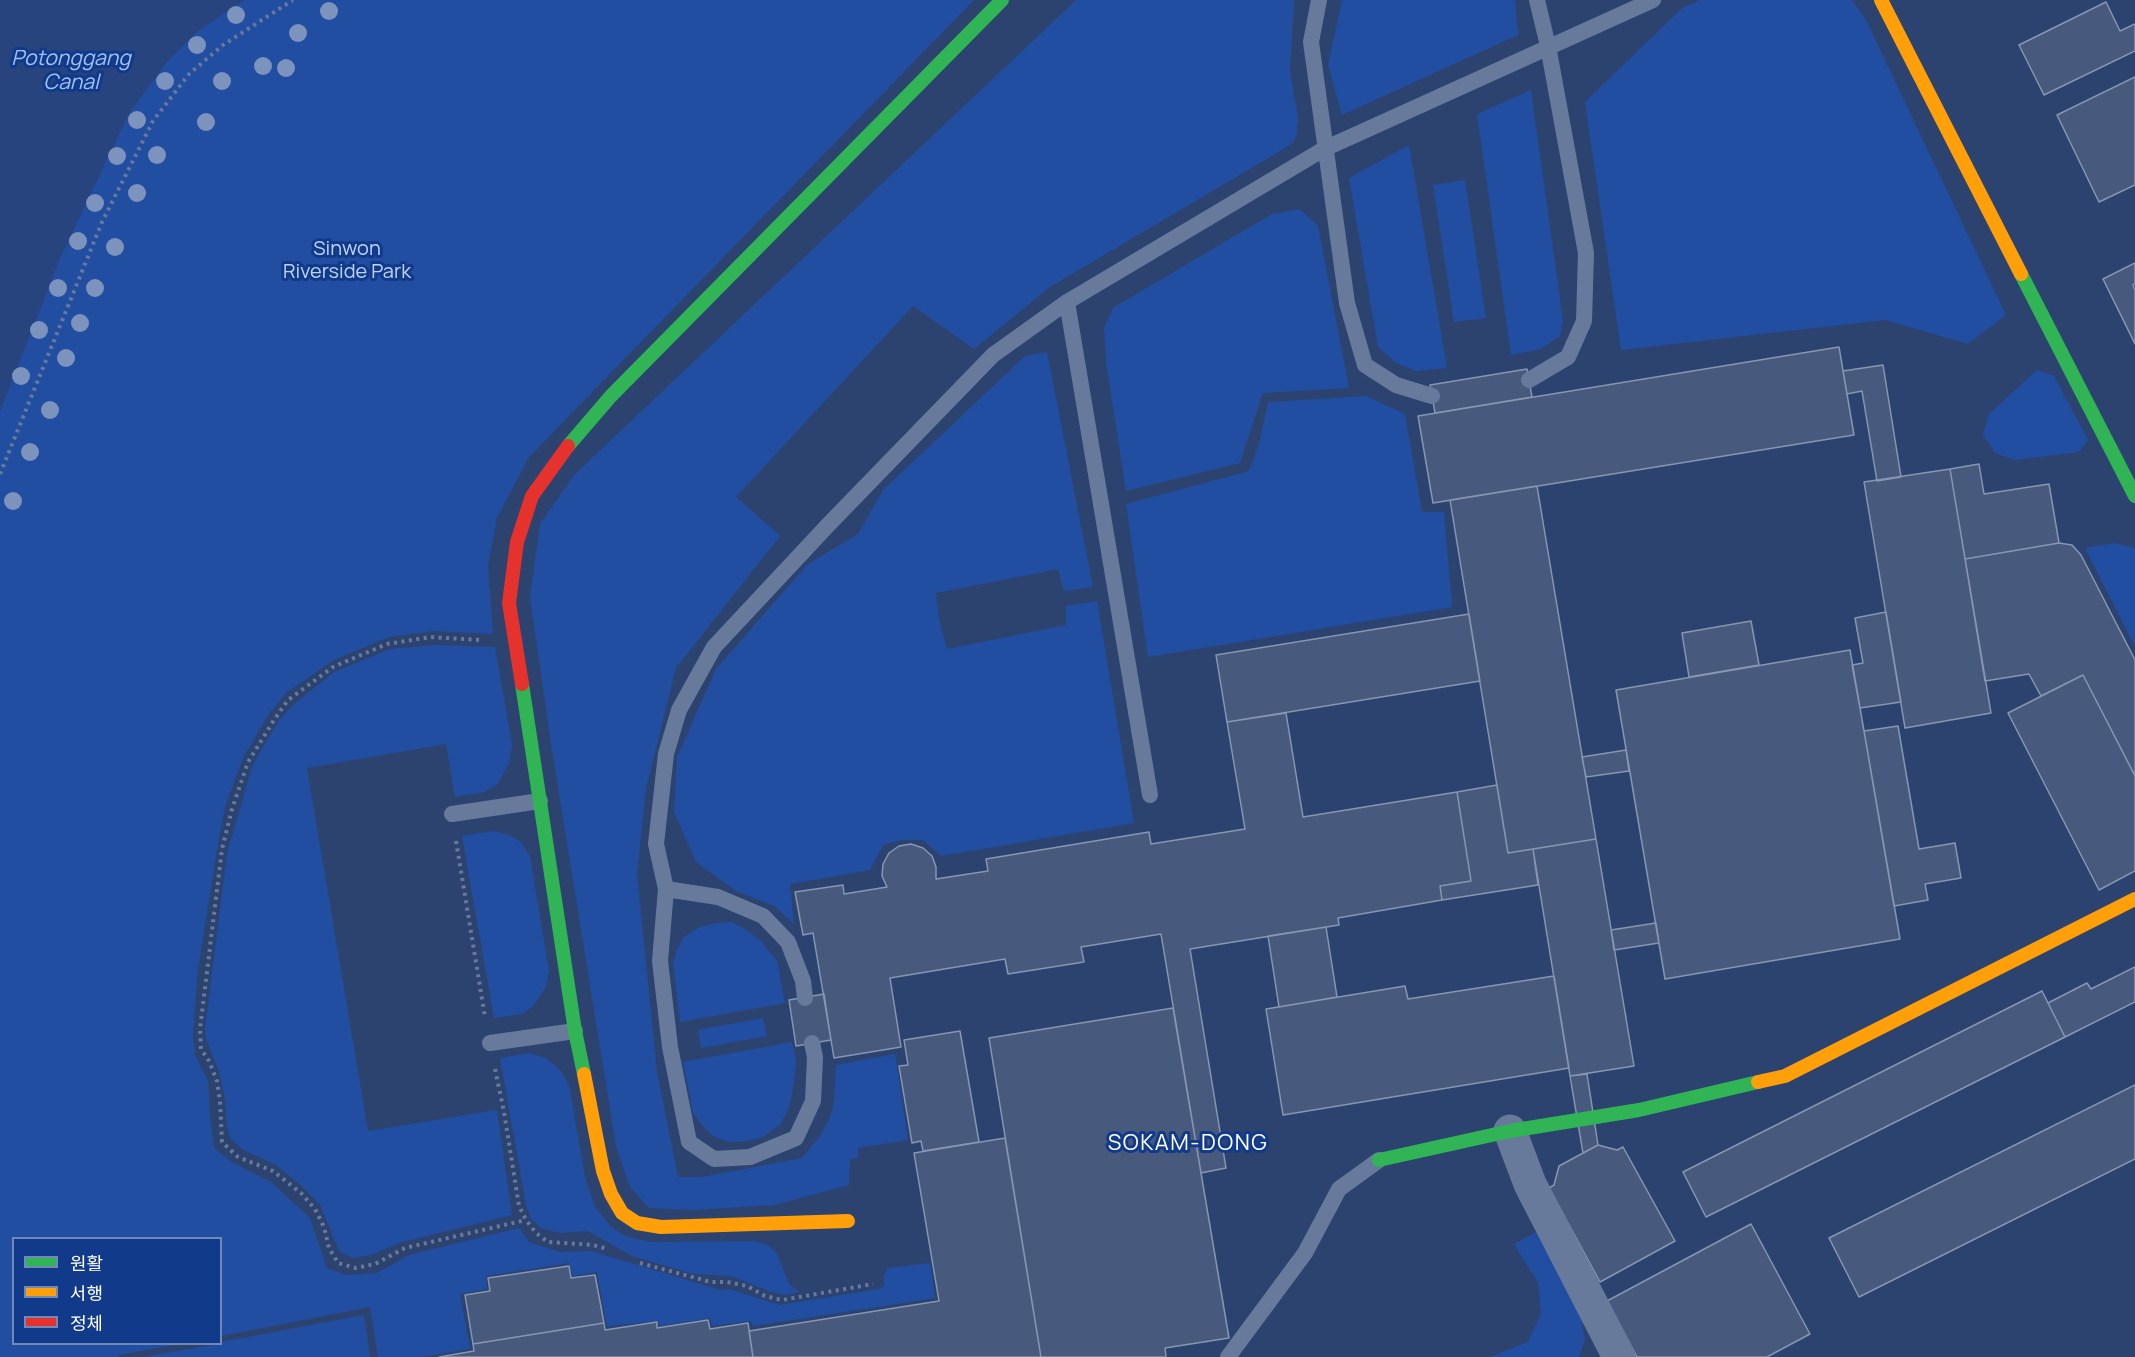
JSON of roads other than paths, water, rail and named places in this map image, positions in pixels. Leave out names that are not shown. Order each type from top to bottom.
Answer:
[{"type":"street","points":[[848,1221],[662,1227],[637,1222],[622,1213],[611,1194],[603,1171],[575,1031],[509,603],[517,542],[532,496],[563,451],[611,396],[1002,0]]},
{"type":"street","points":[[1881,0],[2135,496]]},
{"type":"street","points":[[1379,1160],[1510,1131],[1639,1110],[1785,1076],[2135,899]]},
{"type":"street","points":[[1510,1131],[1530,1184],[1619,1357]]},
{"type":"lane","points":[[1319,0],[1311,42],[1347,303],[1365,365],[1396,386],[1432,396]]},
{"type":"lane","points":[[1529,380],[1568,357],[1584,321],[1586,253],[1548,46],[1537,0]]},
{"type":"lane","points":[[812,1043],[813,1101],[796,1138],[750,1156],[714,1159],[689,1142],[670,1047],[660,961],[666,889],[656,844],[666,754],[679,710],[714,647],[829,524],[993,355],[1067,302],[1324,149],[1653,0]]},
{"type":"lane","points":[[1067,302],[1150,795]]},
{"type":"lane","points":[[452,814],[540,801]]},
{"type":"lane","points":[[666,889],[718,897],[763,916],[788,942],[803,981],[805,998]]},
{"type":"lane","points":[[490,1042],[575,1031]]},
{"type":"lane","points":[[1228,1357],[1305,1253],[1339,1189],[1379,1160]]},
{"type":"water","name":"Potonggang Canal","points":[[0,0],[244,0],[199,30],[169,58],[129,113],[60,258],[0,411]]},
{"type":"district","name":"SOKAM-DONG","points":[[1188,1144]]},
{"type":"park label","name":"Sinwon Riverside Park","points":[[347,260]]}]
